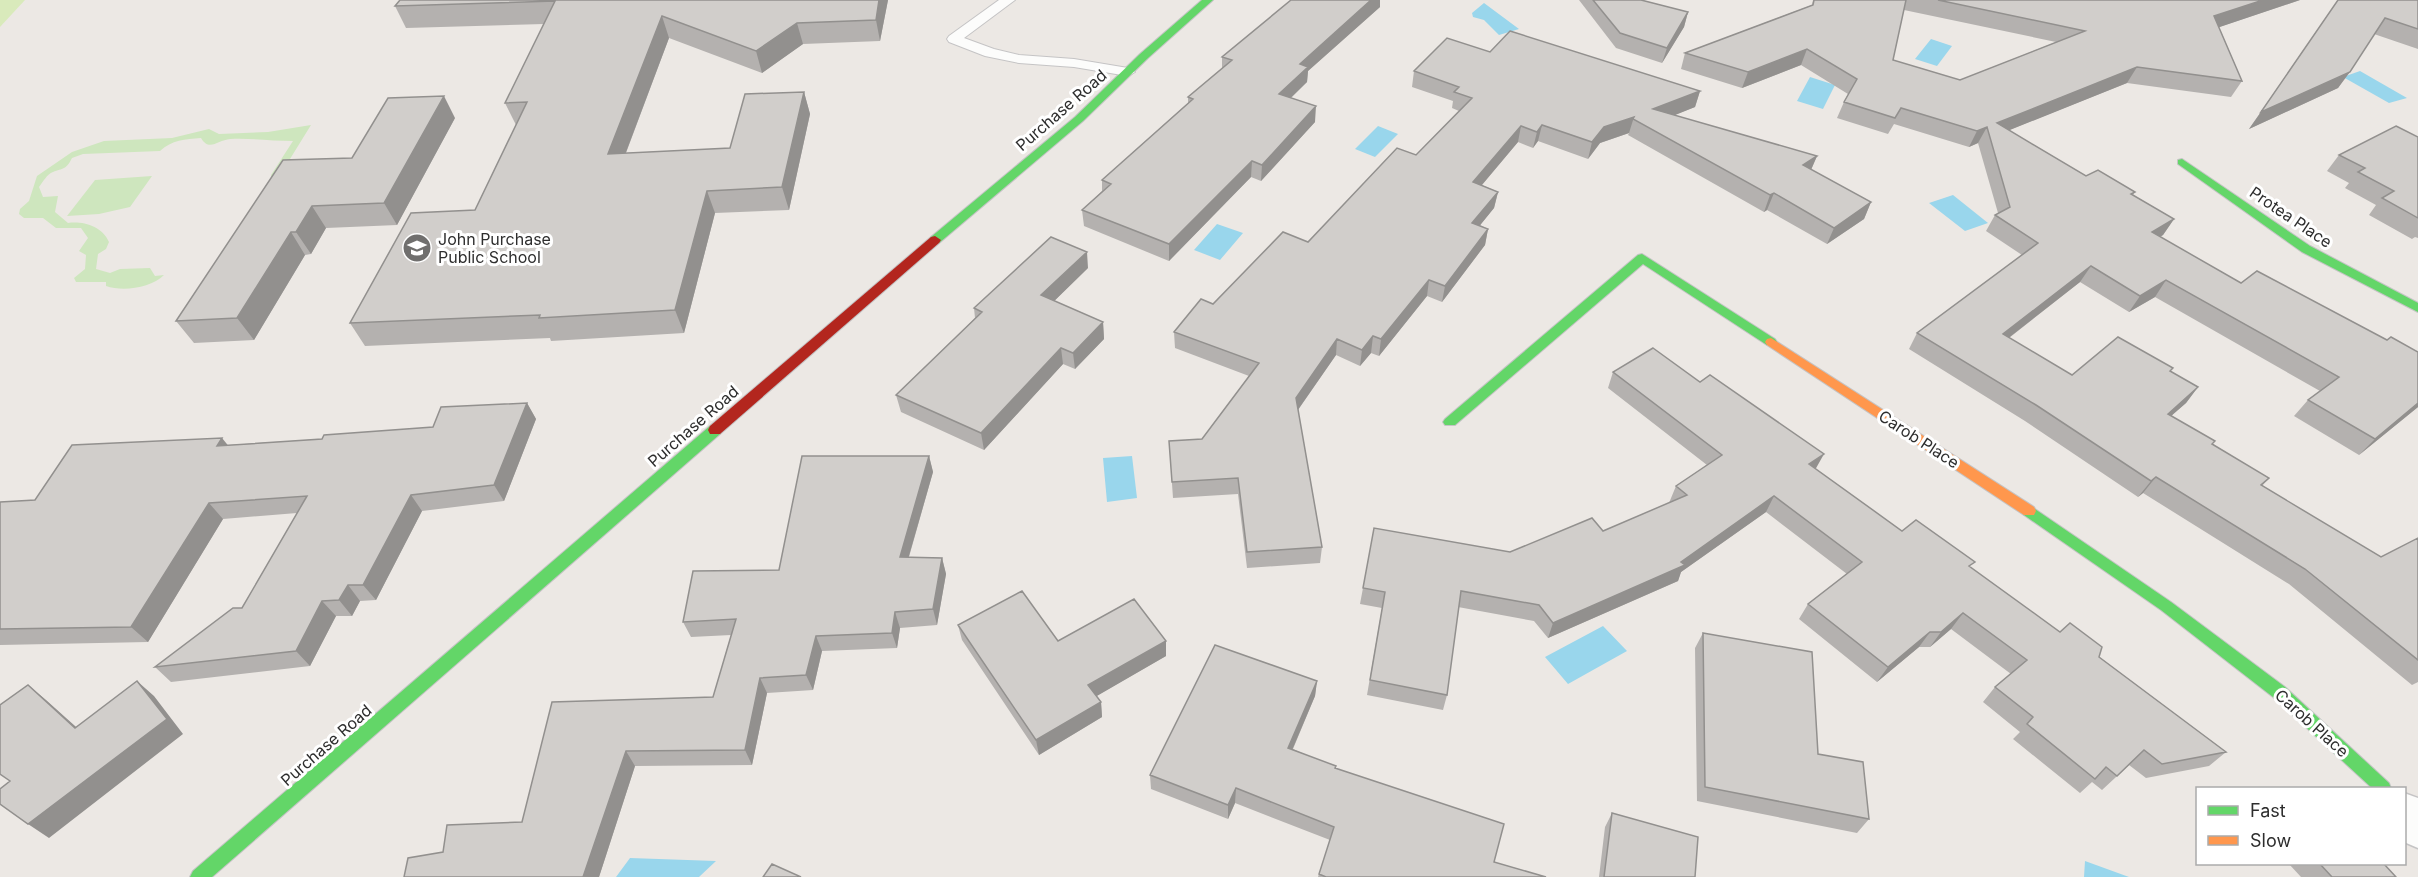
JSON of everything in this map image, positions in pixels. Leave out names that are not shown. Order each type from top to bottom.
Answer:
[{"type":"main road","name":"Purchase Road","points":[[199,877],[860,303],[1079,119],[1208,0]]},
{"type":"main road","name":"Protea Place","points":[[2182,162],[2306,249],[2418,308]]},
{"type":"main road","name":"Carob Place","points":[[1450,422],[1642,258],[2017,503],[2166,606],[2279,692],[2381,787]]},
{"type":"street","points":[[2406,814],[2418,828]]},
{"type":"lane","points":[[1008,0],[954,39],[990,53],[1019,59],[1074,63],[1128,72]]},
{"type":"green space","points":[[0,0],[25,0],[0,27]]},
{"type":"green space","points":[[311,125],[277,180],[272,180],[271,175],[293,141],[230,139],[211,145],[201,138],[190,139],[174,142],[160,151],[83,154],[72,158],[64,168],[49,174],[39,187],[43,197],[58,196],[55,212],[68,223],[86,224],[97,228],[109,242],[106,249],[98,254],[96,269],[110,273],[120,269],[150,268],[155,276],[164,275],[144,286],[120,289],[106,286],[106,282],[76,282],[74,278],[85,269],[86,255],[79,251],[88,238],[81,228],[56,228],[43,218],[24,218],[19,214],[20,209],[29,201],[37,176],[72,152],[104,141],[172,138],[209,129],[219,134],[268,132]]},
{"type":"green space","points":[[152,176],[130,207],[99,214],[67,216],[95,180]]},
{"type":"water","points":[[1484,3],[1519,29],[1499,35],[1484,20],[1473,17],[1472,13]]},
{"type":"water","points":[[1931,39],[1952,46],[1937,66],[1915,59]]},
{"type":"water","points":[[2360,71],[2407,98],[2389,103],[2343,77]]},
{"type":"water","points":[[1810,77],[1835,85],[1823,109],[1797,101]]},
{"type":"water","points":[[1378,126],[1398,134],[1375,157],[1355,149]]},
{"type":"water","points":[[1953,195],[1988,223],[1965,231],[1929,203]]},
{"type":"water","points":[[1217,224],[1243,233],[1220,260],[1194,250]]},
{"type":"water","points":[[1132,456],[1137,498],[1107,502],[1103,458]]},
{"type":"water","points":[[1603,626],[1627,651],[1568,684],[1545,657]]},
{"type":"water","points":[[630,858],[716,861],[699,877],[616,877]]},
{"type":"water","points":[[2085,861],[2129,877],[2084,877]]},
{"type":"building","points":[[400,0],[879,0],[876,20],[797,23],[756,51],[662,16],[608,154],[730,148],[745,94],[804,92],[782,187],[707,191],[675,310],[539,318],[540,315],[350,323],[411,213],[475,210],[527,102],[505,103],[555,1],[395,6]]},
{"type":"building","points":[[1291,0],[1371,0],[1300,64],[1308,67],[1279,94],[1316,106],[1262,165],[1252,161],[1169,244],[1082,210],[1111,184],[1102,180],[1193,99],[1188,97],[1232,60],[1222,57]]},
{"type":"building","points":[[1593,0],[1641,0],[1688,12],[1667,48],[1620,33]]},
{"type":"building","points":[[1814,0],[1906,0],[1893,60],[1960,80],[2085,31],[1938,0],[2263,0],[2214,16],[2242,81],[2137,67],[1997,123],[2086,176],[2098,170],[2135,192],[2131,194],[2174,219],[2152,232],[2241,283],[2257,271],[2387,340],[2391,337],[2418,352],[2418,403],[2375,439],[2308,400],[2339,377],[2166,280],[2140,296],[2091,266],[2003,334],[2072,375],[2118,337],[2173,368],[2170,371],[2198,387],[2168,414],[2215,441],[2212,444],[2269,478],[2261,485],[2381,557],[2418,538],[2418,660],[2305,569],[2156,477],[2151,481],[2036,405],[1917,333],[2038,243],[1995,215],[2010,207],[1987,127],[1977,131],[1901,108],[1895,118],[1844,102],[1857,79],[1807,49],[1748,72],[1685,53],[1813,5]]},
{"type":"building","points":[[2338,0],[2418,0],[2418,29],[2385,18],[2350,72],[2261,112]]},
{"type":"building","points":[[1510,31],[1700,91],[1653,109],[1817,156],[1803,165],[1871,202],[1834,228],[1774,193],[1770,195],[1633,119],[1634,117],[1604,127],[1592,142],[1542,125],[1537,132],[1521,126],[1473,182],[1498,192],[1472,223],[1488,229],[1445,286],[1429,280],[1381,339],[1373,336],[1362,350],[1337,339],[1296,398],[1322,547],[1247,552],[1238,478],[1172,482],[1169,441],[1202,439],[1259,363],[1174,332],[1201,299],[1213,304],[1283,232],[1308,242],[1397,148],[1416,155],[1472,98],[1454,92],[1459,87],[1414,71],[1447,38],[1490,52]]},
{"type":"building","points":[[444,96],[384,203],[312,206],[296,232],[291,232],[237,318],[176,321],[283,160],[352,158],[388,98]]},
{"type":"building","points":[[2396,126],[2418,137],[2418,218],[2382,198],[2394,191],[2358,172],[2365,168],[2339,155]]},
{"type":"building","points":[[1051,237],[1087,252],[1041,295],[1103,322],[1073,353],[1061,348],[981,433],[896,395],[982,312],[974,308]]},
{"type":"building","points":[[1653,348],[1700,382],[1710,375],[1824,454],[1809,464],[1902,531],[1916,520],[1975,562],[1969,566],[2060,632],[2070,623],[2102,647],[2099,657],[2226,752],[2162,764],[2144,750],[2117,776],[2106,767],[2095,779],[2027,724],[2033,717],[1995,687],[2027,660],[1963,613],[1941,632],[1930,632],[1888,667],[1808,604],[1862,562],[1774,496],[1681,562],[1685,565],[1553,623],[1539,605],[1461,591],[1447,695],[1370,680],[1385,592],[1363,588],[1374,528],[1510,552],[1592,518],[1603,531],[1687,495],[1676,486],[1722,455],[1613,372]]},
{"type":"building","points":[[527,403],[494,485],[411,495],[363,585],[348,585],[339,600],[322,601],[296,651],[155,667],[233,608],[242,608],[307,496],[209,503],[131,627],[0,629],[0,502],[35,500],[72,445],[222,438],[217,446],[322,439],[324,435],[433,427],[441,407]]},
{"type":"building","points":[[802,456],[929,456],[900,557],[942,558],[933,609],[895,612],[892,633],[816,636],[806,675],[760,678],[745,750],[626,751],[583,877],[404,877],[408,858],[443,852],[447,825],[522,822],[552,702],[713,697],[736,619],[683,622],[693,571],[779,570]]},
{"type":"building","points":[[1022,591],[1058,641],[1134,599],[1166,641],[1088,685],[1101,702],[1036,740],[958,625]]},
{"type":"building","points":[[1703,633],[1812,652],[1818,754],[1863,762],[1869,819],[1705,787]]},
{"type":"building","points":[[1215,645],[1317,681],[1288,748],[1336,766],[1335,768],[1504,824],[1494,862],[1546,877],[1326,877],[1319,874],[1334,827],[1236,788],[1228,805],[1150,775]]},
{"type":"building","points":[[137,681],[167,719],[28,824],[0,804],[0,789],[10,781],[0,774],[0,705],[28,685],[75,728]]},
{"type":"building","points":[[1612,813],[1698,837],[1695,877],[1604,877]]},
{"type":"building","points":[[772,864],[801,877],[763,877]]},
{"type":"building","points":[[2321,865],[2385,865],[2396,877],[2332,877]]},
{"type":"traffic: fast","points":[[935,240],[1079,119],[1144,56],[1208,0]]},
{"type":"traffic: fast","points":[[2182,162],[2306,249],[2418,308]]},
{"type":"traffic: fast","points":[[1450,422],[1642,258],[1771,342]]},
{"type":"traffic: fast","points":[[199,877],[715,430]]},
{"type":"traffic: fast","points":[[2029,511],[2166,606],[2279,692],[2382,787]]},
{"type":"traffic: slow","points":[[1771,342],[2029,511]]},
{"type":"traffic: jam","points":[[715,430],[935,240]]},
{"type":"place","name":"John Purchase Public School","points":[[417,248]]}]
